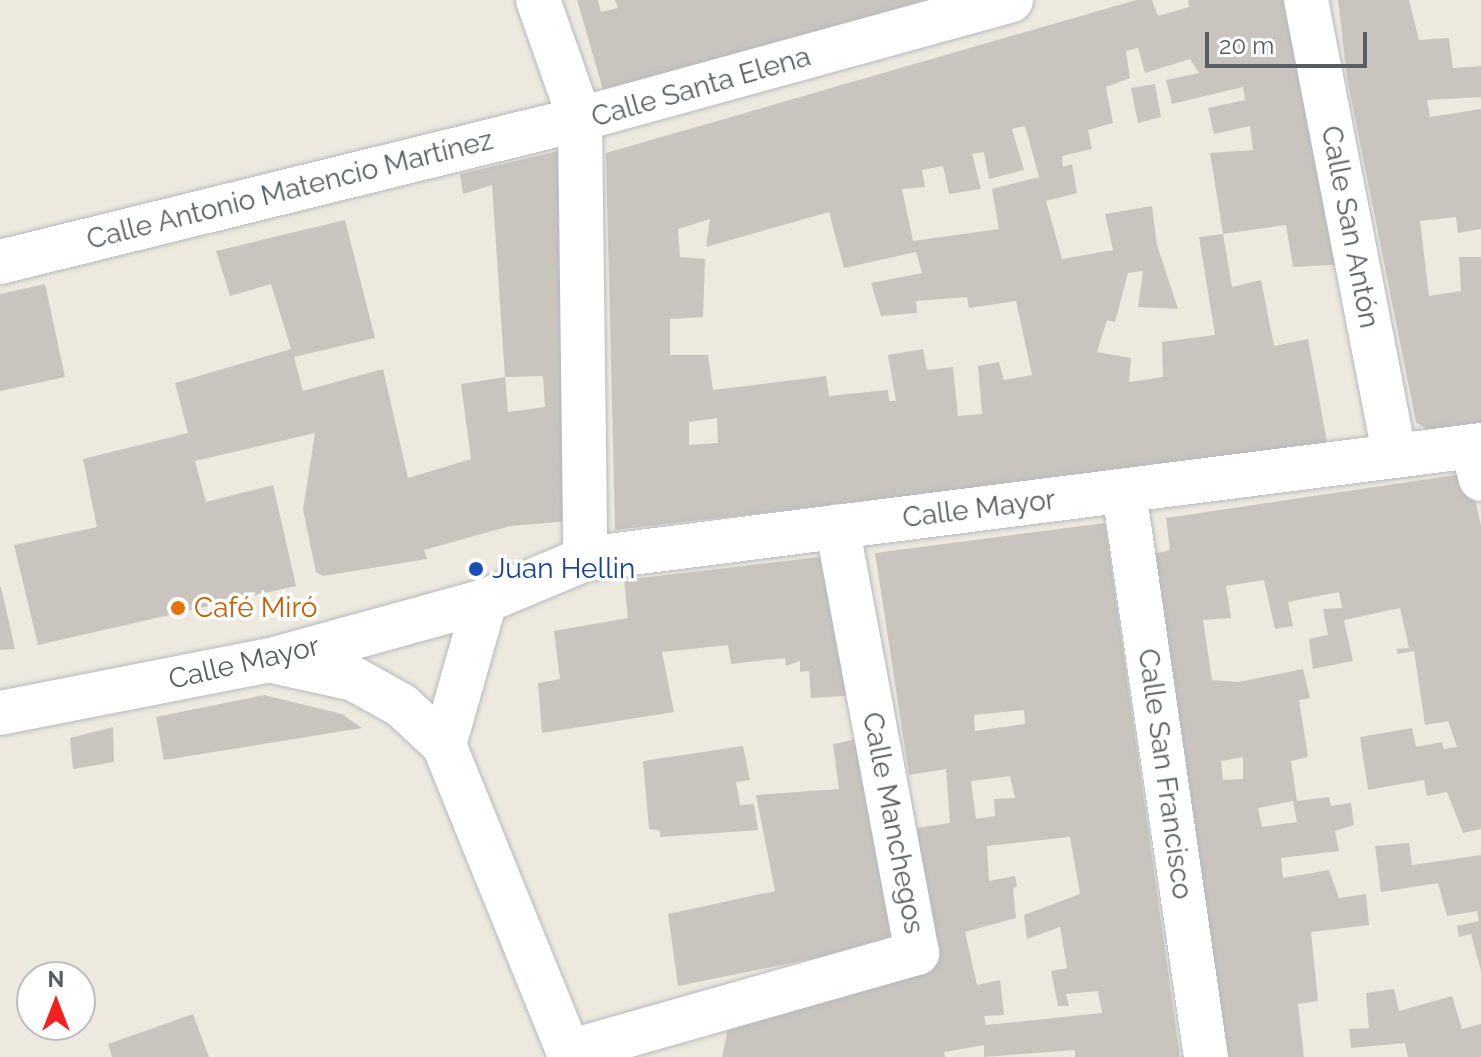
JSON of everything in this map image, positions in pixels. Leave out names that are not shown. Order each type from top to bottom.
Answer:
[{"type":"street","points":[[538,0],[580,119]]},
{"type":"street","name":"Calle Santa Elena","points":[[585,559],[580,119],[1011,0]]},
{"type":"street","name":"Calle San Antón","points":[[1306,0],[1394,454]]},
{"type":"street","name":"Calle Antonio Matencio Martínez","points":[[0,262],[580,119]]},
{"type":"street","name":"Calle Mayor","points":[[0,713],[271,660],[485,601],[585,559],[1394,454],[1478,457]]},
{"type":"street","name":"Calle San Francisco","points":[[1124,491],[1206,1057]]},
{"type":"street","name":"Calle Manchegos","points":[[570,1054],[917,953],[837,526]]},
{"type":"street","points":[[444,745],[485,601]]},
{"type":"street","points":[[271,660],[354,679],[401,705],[444,745],[570,1054]]},
{"type":"building","points":[[577,0],[598,0],[601,12],[618,8],[615,0],[953,0],[608,107]]},
{"type":"building","points":[[1136,0],[1152,0],[1158,16],[1189,7],[1188,0],[1295,0],[1347,264],[1293,267],[1286,225],[1223,234],[1232,287],[1261,280],[1274,346],[1308,339],[1328,447],[615,530],[606,153]],"holes":[[[1138,48],[1145,73],[1190,59],[1199,73],[1166,80],[1172,104],[1243,87],[1245,100],[1208,108],[1214,134],[1250,126],[1253,150],[1210,153],[1223,234],[1199,237],[1215,335],[1162,342],[1163,377],[1129,382],[1131,358],[1097,352],[1107,320],[1115,322],[1128,273],[1143,271],[1138,307],[1178,309],[1157,245],[1152,206],[1105,214],[1113,250],[1062,259],[1046,201],[1077,193],[1072,164],[1063,167],[1062,156],[1092,149],[1088,130],[1113,123],[1106,87],[1130,78],[1126,51]],[[1025,126],[1039,177],[992,189],[999,229],[913,241],[902,189],[925,187],[922,170],[943,166],[949,194],[981,189],[972,154],[984,152],[989,179],[1024,170],[1012,129]],[[829,212],[844,268],[916,252],[922,273],[871,283],[881,316],[917,313],[916,301],[967,297],[969,308],[1016,301],[1032,375],[1004,380],[999,362],[978,366],[982,414],[958,416],[953,367],[927,370],[923,349],[888,355],[896,401],[889,401],[888,390],[829,396],[826,376],[713,390],[708,355],[670,355],[670,319],[703,317],[705,259],[680,257],[678,229],[710,219],[706,247]],[[717,418],[718,443],[689,445],[689,422]]]},
{"type":"building","points":[[1338,0],[1409,0],[1419,40],[1449,38],[1453,68],[1481,66],[1481,97],[1427,100],[1430,117],[1481,109],[1481,229],[1458,233],[1456,217],[1420,221],[1429,296],[1461,291],[1459,257],[1481,257],[1481,426],[1432,433],[1416,422],[1347,78]]},
{"type":"building","points":[[1155,84],[1161,117],[1138,123],[1131,88]]},
{"type":"building","points":[[558,151],[571,521],[510,526],[424,550],[427,559],[323,576],[316,572],[303,510],[315,433],[195,461],[206,502],[273,485],[296,586],[38,645],[14,545],[97,527],[83,459],[188,433],[175,383],[291,349],[271,284],[230,296],[216,251],[345,220],[375,338],[294,357],[303,391],[383,369],[408,478],[471,459],[461,384],[505,377],[492,185],[463,194],[460,174]],"holes":[[[543,376],[545,407],[508,412],[505,377]]]},
{"type":"building","points":[[45,284],[65,377],[0,391],[0,294]]},
{"type":"building","points":[[1469,473],[1481,526],[1481,829],[1463,833],[1447,792],[1427,796],[1424,780],[1368,790],[1360,737],[1412,728],[1416,747],[1442,742],[1444,749],[1457,747],[1448,721],[1425,725],[1414,651],[1398,654],[1396,649],[1409,648],[1400,608],[1344,620],[1353,661],[1313,669],[1309,639],[1328,635],[1323,609],[1342,608],[1339,592],[1288,602],[1293,626],[1275,629],[1264,580],[1226,586],[1231,618],[1203,620],[1212,680],[1239,682],[1303,669],[1310,698],[1299,700],[1308,757],[1291,761],[1297,801],[1329,797],[1331,806],[1351,803],[1354,825],[1335,831],[1339,851],[1281,858],[1283,878],[1329,870],[1339,898],[1366,894],[1369,925],[1311,932],[1318,1001],[1298,1004],[1304,1057],[1228,1057],[1154,554],[1170,550],[1166,518]],"holes":[[[1243,757],[1243,779],[1223,780],[1221,761]],[[1293,801],[1297,822],[1262,827],[1258,808]]]},
{"type":"building","points":[[1105,523],[1180,1057],[1075,1057],[1075,1050],[984,1057],[984,1045],[944,1052],[945,1057],[722,1057],[732,1010],[934,968],[917,828],[950,823],[946,769],[909,775],[875,553]],"holes":[[[1024,710],[1025,724],[975,731],[974,715]],[[1010,776],[1015,798],[994,799],[995,816],[976,819],[971,781]],[[1070,837],[1080,894],[1024,915],[1027,939],[1060,927],[1067,968],[1051,971],[1058,1006],[1069,1006],[1066,994],[1098,991],[1102,1013],[986,1025],[984,1016],[1004,1015],[1000,980],[977,985],[965,932],[1016,918],[1013,888],[1017,887],[1015,876],[989,881],[987,846]]]},
{"type":"building","points":[[836,555],[860,695],[811,698],[809,671],[800,672],[800,661],[786,666],[785,658],[731,664],[728,645],[662,652],[674,712],[542,733],[538,683],[560,679],[554,631],[628,618],[624,580]]},
{"type":"building","points":[[1,587],[15,649],[0,650]]},
{"type":"building","points":[[264,695],[342,714],[362,728],[164,760],[156,717]]},
{"type":"building","points":[[113,727],[114,762],[73,769],[70,738]]},
{"type":"building","points":[[867,737],[900,941],[678,986],[668,914],[775,891],[756,795],[839,789],[833,744]]},
{"type":"building","points":[[743,746],[750,780],[736,782],[740,805],[754,804],[758,830],[660,837],[660,831],[649,829],[643,761]]},
{"type":"building","points":[[1409,843],[1412,865],[1481,855],[1481,971],[1471,934],[1459,937],[1457,926],[1479,921],[1477,911],[1447,916],[1438,883],[1381,892],[1375,846]]},
{"type":"building","points":[[1394,989],[1399,1011],[1452,996],[1462,1029],[1481,1024],[1481,1057],[1408,1057],[1405,1043],[1351,1048],[1349,1029],[1369,1028],[1366,993]]},
{"type":"building","points":[[193,1014],[209,1057],[112,1057],[108,1044]]},
{"type":"place","name":"Juan Hellin","points":[[476,569]]},
{"type":"place","name":"Café Miró","points":[[178,608]]}]
